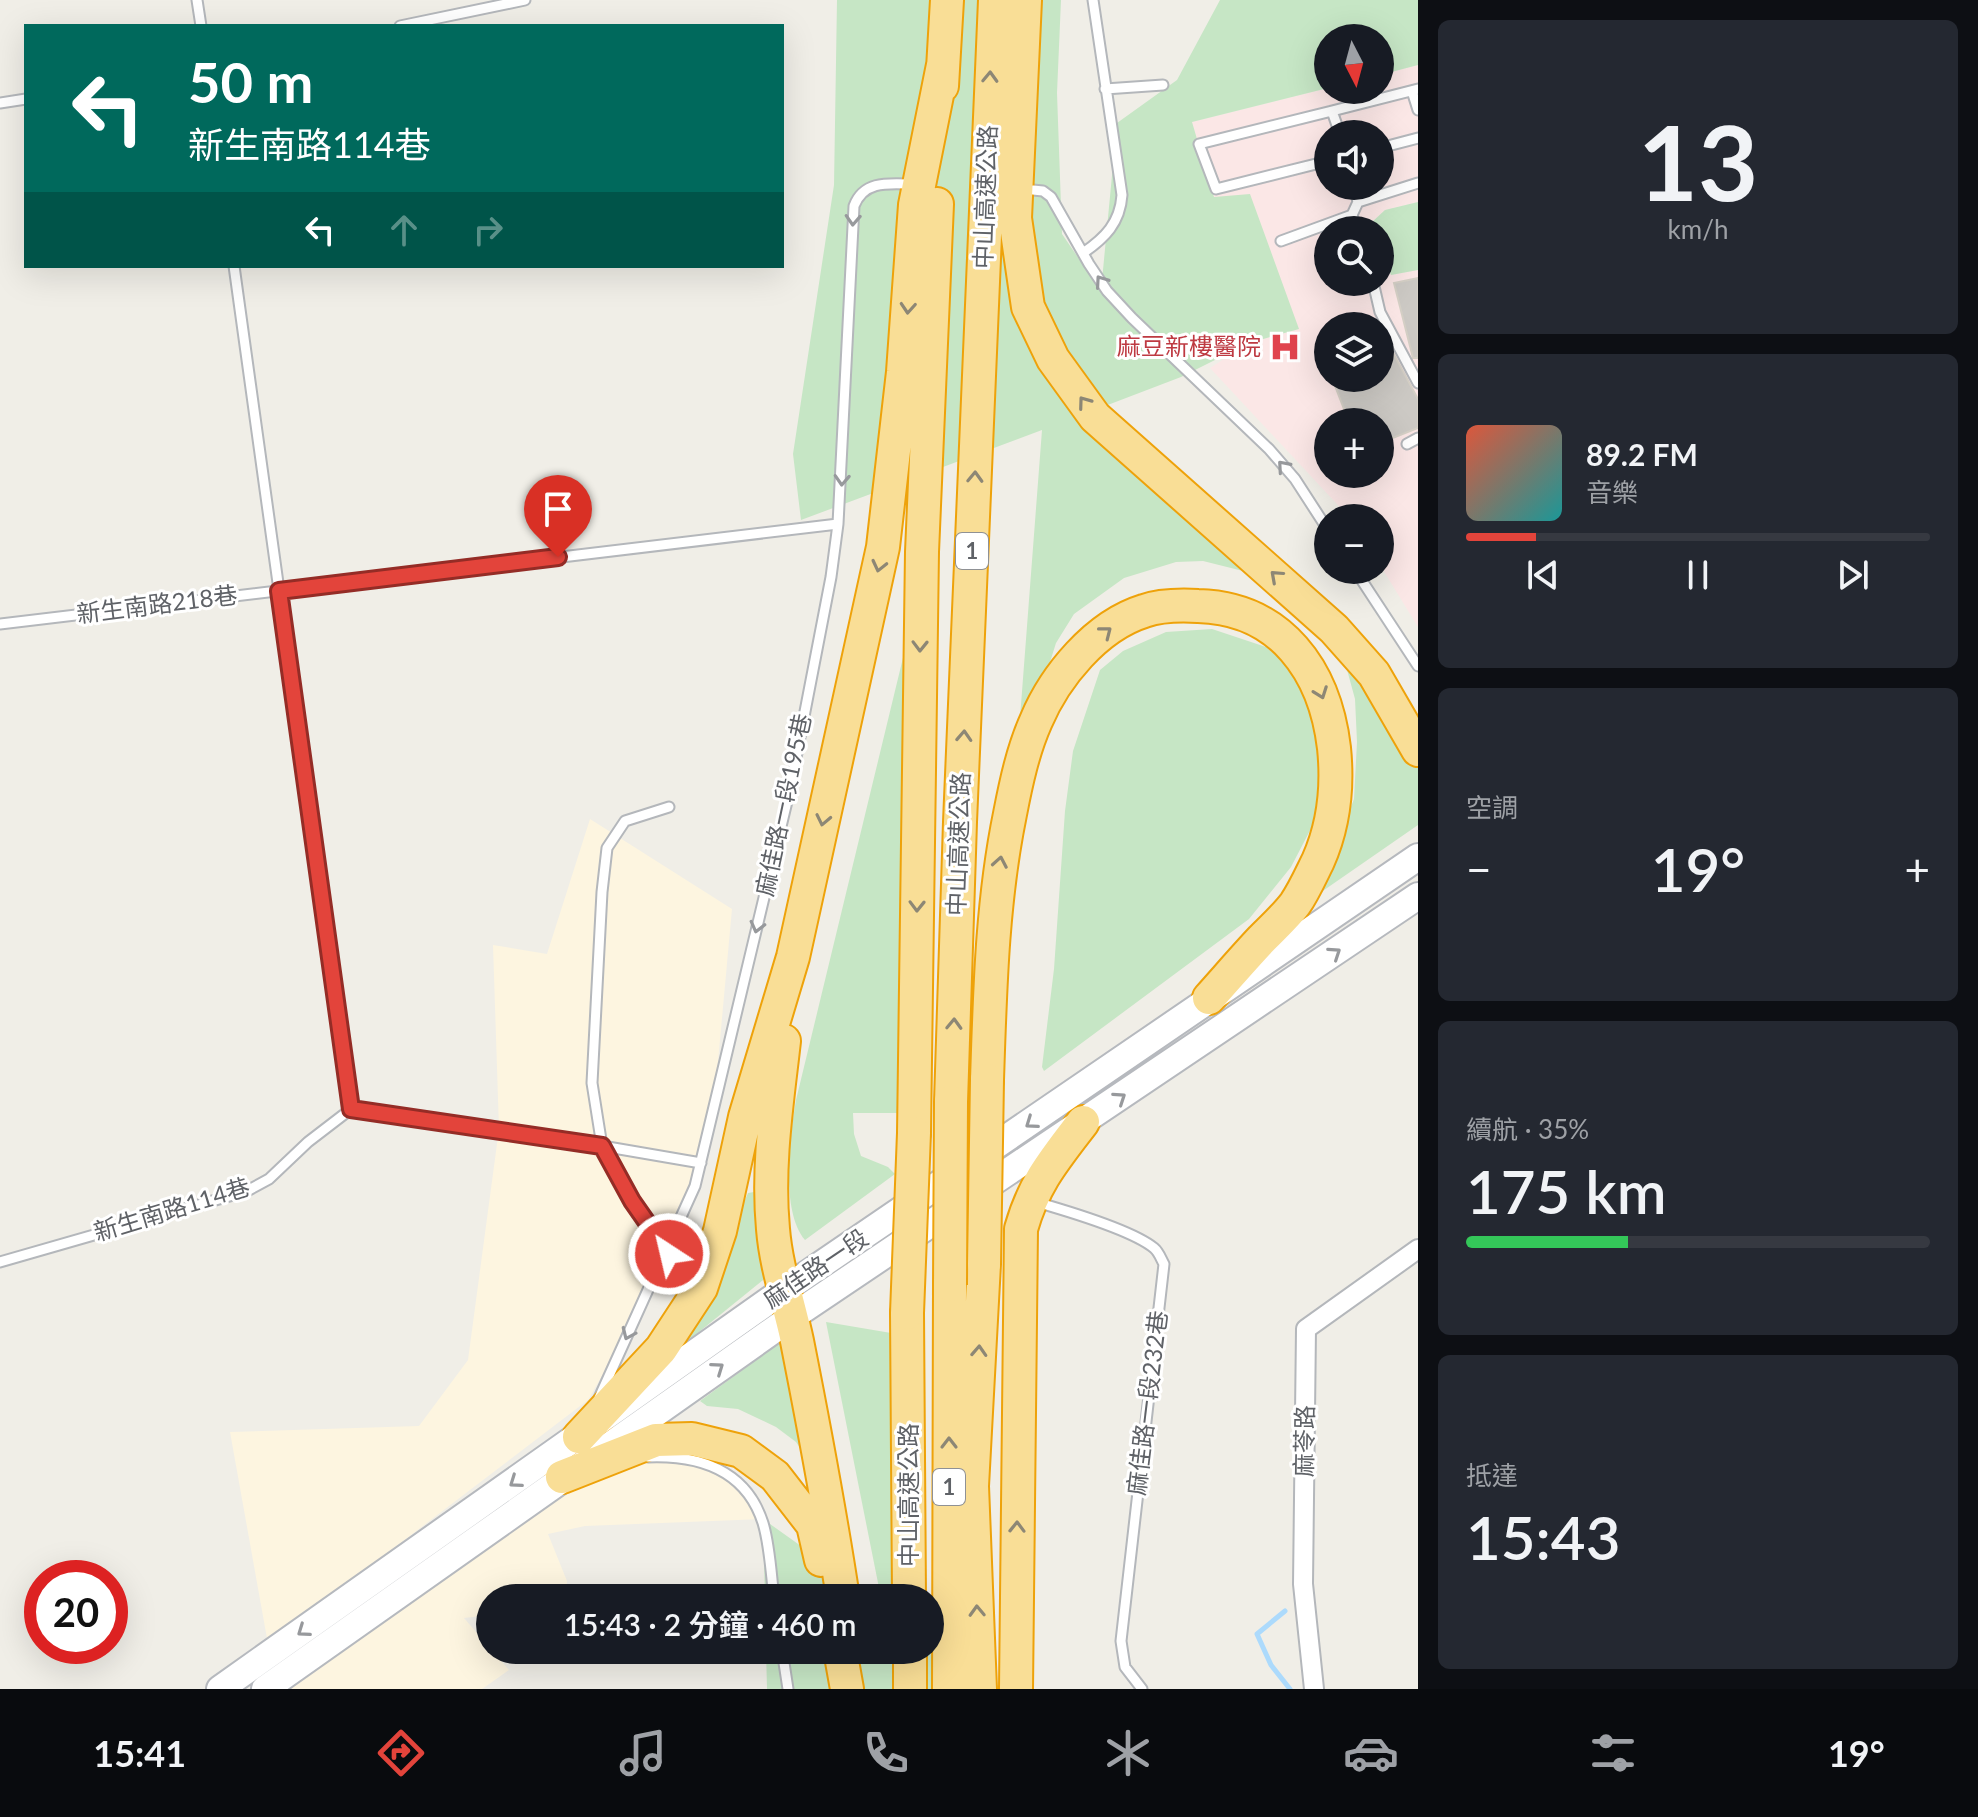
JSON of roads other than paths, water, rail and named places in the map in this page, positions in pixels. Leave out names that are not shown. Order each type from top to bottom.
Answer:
[{"type":"highway","name":"中山高速公路","points":[[909,1584],[907,1313],[914,1133],[922,552],[947,0]]},
{"type":"highway","name":"中山高速公路","points":[[949,1689],[951,1102],[995,0]]},
{"type":"highway","points":[[1025,0],[1015,218],[1028,307],[1053,359],[1095,417],[1334,629],[1374,674],[1418,716]]},
{"type":"highway","points":[[579,1437],[661,1349],[701,1288],[720,1231],[745,1117],[793,957],[883,547],[903,372],[915,205],[943,65]]},
{"type":"highway","points":[[980,1689],[972,1486],[984,1264],[991,961],[998,872],[1017,779],[1036,720],[1059,681],[1083,650],[1115,624],[1143,611],[1174,605],[1219,606],[1258,620],[1285,639],[1302,657],[1318,682],[1330,719],[1336,771],[1332,821],[1318,860],[1295,904],[1209,998]]},
{"type":"highway","points":[[1374,674],[1418,750]]},
{"type":"highway","points":[[793,957],[771,1173],[772,1227],[778,1273],[788,1304],[826,1491],[841,1584]]},
{"type":"highway","points":[[1016,1689],[1021,1229],[1029,1200],[1041,1177],[1083,1122]]},
{"type":"highway","points":[[562,1477],[656,1440],[692,1439],[741,1451],[775,1476],[813,1525],[826,1584]]},
{"type":"highway","points":[[910,1664],[910,1689]]},
{"type":"main road","name":"麻佳路一段","points":[[265,1689],[562,1477],[979,1159],[1418,857]]},
{"type":"main road","name":"麻佳路一段","points":[[220,1689],[579,1437],[1083,1122],[1418,896]]},
{"type":"street","name":"麻苓路","points":[[1314,1689],[1303,1584],[1306,1329],[1418,1249]]},
{"type":"lane","points":[[197,0],[201,24]]},
{"type":"lane","points":[[410,24],[525,0]]},
{"type":"lane","points":[[1083,253],[1107,234],[1121,205],[1121,186],[1093,0]]},
{"type":"lane","points":[[1105,89],[1163,85]]},
{"type":"lane","points":[[1314,164],[1216,189],[1199,144],[1415,90],[1418,110]]},
{"type":"lane","points":[[0,103],[24,99]]},
{"type":"lane","points":[[1332,111],[1335,120]]},
{"type":"lane","points":[[1394,144],[1418,138]]},
{"type":"lane","points":[[1281,241],[1352,215],[1358,202],[1418,183]]},
{"type":"lane","name":"麻佳路一段195巷","points":[[579,1437],[687,1207],[701,1163],[790,789],[831,577],[838,524],[854,206],[861,193],[871,186],[908,184]]},
{"type":"lane","points":[[1033,190],[1043,191],[1051,197],[1096,275],[1119,305],[1275,456],[1314,508]]},
{"type":"lane","points":[[234,268],[351,1109],[701,1163]]},
{"type":"lane","points":[[1376,296],[1380,312],[1418,383]]},
{"type":"lane","points":[[1407,444],[1418,438]]},
{"type":"lane","name":"新生南路218巷","points":[[0,624],[838,524]]},
{"type":"lane","points":[[1364,584],[1418,666]]},
{"type":"lane","points":[[669,807],[625,821],[607,848],[592,1083],[602,1146],[632,1201],[669,1254]]},
{"type":"lane","name":"新生南路114巷","points":[[0,1262],[247,1191],[269,1179],[308,1142],[351,1109]]},
{"type":"lane","name":"麻佳路一段232巷","points":[[1029,1200],[1073,1213],[1139,1240],[1156,1249],[1164,1264],[1121,1641],[1125,1667],[1142,1689]]},
{"type":"lane","points":[[562,1477],[650,1456],[702,1462],[736,1479],[752,1498],[763,1524],[772,1584]]},
{"type":"lane","points":[[784,1664],[788,1689]]},
{"type":"waterway","points":[[1285,1611],[1257,1634],[1271,1665],[1290,1689]]},
{"type":"place","name":"麻豆新樓醫院","points":[[1285,347]]}]
